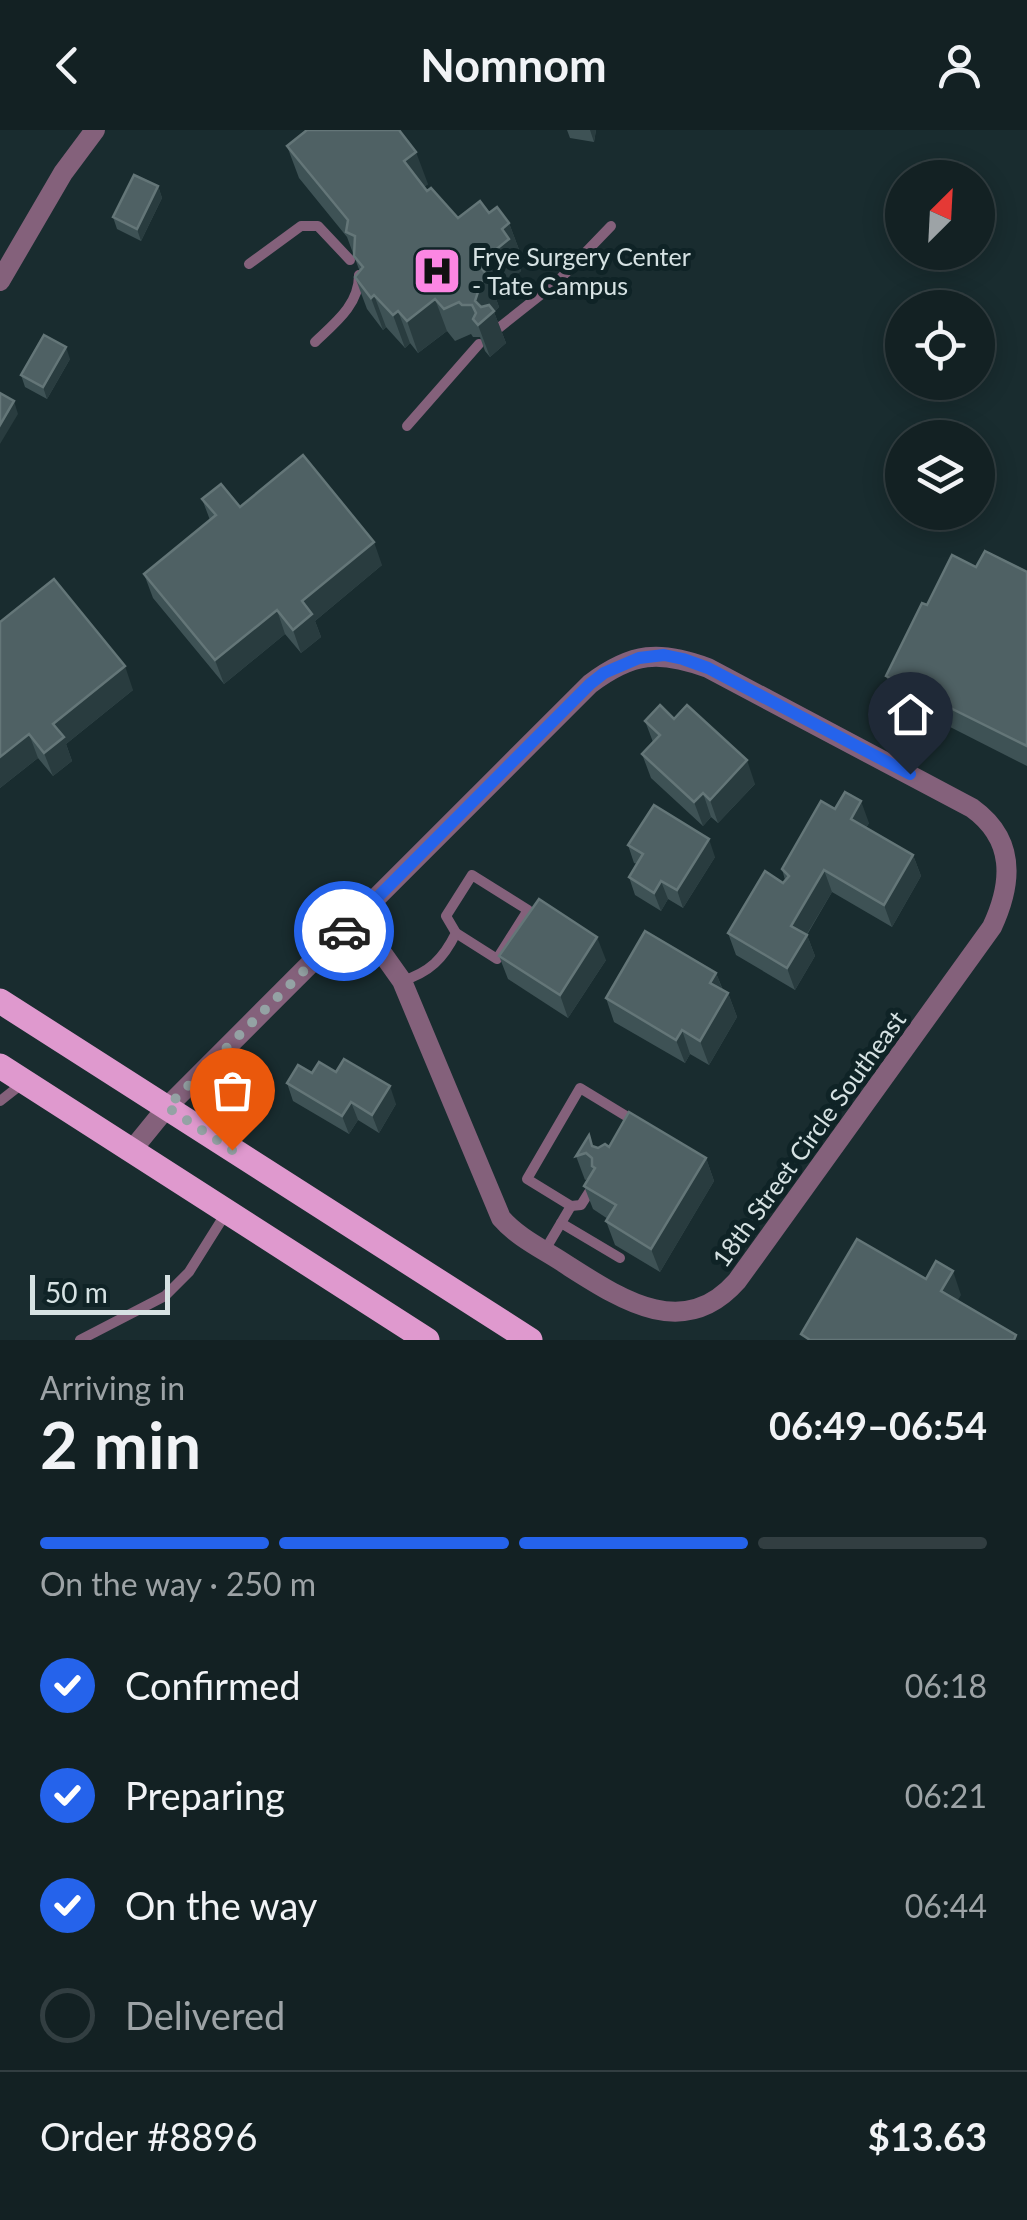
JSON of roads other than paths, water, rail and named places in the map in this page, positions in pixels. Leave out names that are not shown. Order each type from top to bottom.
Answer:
[{"type":"main road","points":[[0,1001],[530,1340]]},
{"type":"main road","points":[[0,1066],[427,1340]]},
{"type":"street","points":[[0,281],[6,255],[95,130]]},
{"type":"street","name":"18th Street Circle Southeast","points":[[652,655],[683,659],[708,668],[972,808],[983,816],[1001,842],[1008,867],[1008,885],[992,927],[722,1300],[690,1316],[655,1316],[633,1308],[509,1227],[494,1207],[402,981],[380,950],[348,926],[590,684],[619,665],[652,655]]},
{"type":"street","points":[[132,1150],[167,1107],[348,926]]},
{"type":"lane","points":[[249,264],[301,226],[318,226],[350,260]]},
{"type":"lane","points":[[495,331],[558,281],[610,226]]},
{"type":"lane","points":[[315,342],[349,309],[360,287],[360,272]]},
{"type":"lane","points":[[407,426],[479,344]]},
{"type":"lane","points":[[472,874],[528,910],[497,959],[456,932],[446,916],[472,874]]},
{"type":"lane","points":[[402,981],[429,971],[456,932]]},
{"type":"lane","points":[[0,1101],[26,1081]]},
{"type":"lane","points":[[593,1186],[581,1205],[571,1206],[527,1179],[580,1088],[631,1119],[623,1134]]},
{"type":"lane","points":[[545,1250],[571,1206]]},
{"type":"lane","points":[[80,1340],[165,1296],[189,1272],[227,1211]]},
{"type":"lane","points":[[561,1222],[620,1258]]},
{"type":"place","name":"Frye Surgery Center - Tate Campus","points":[[437,271]]}]
